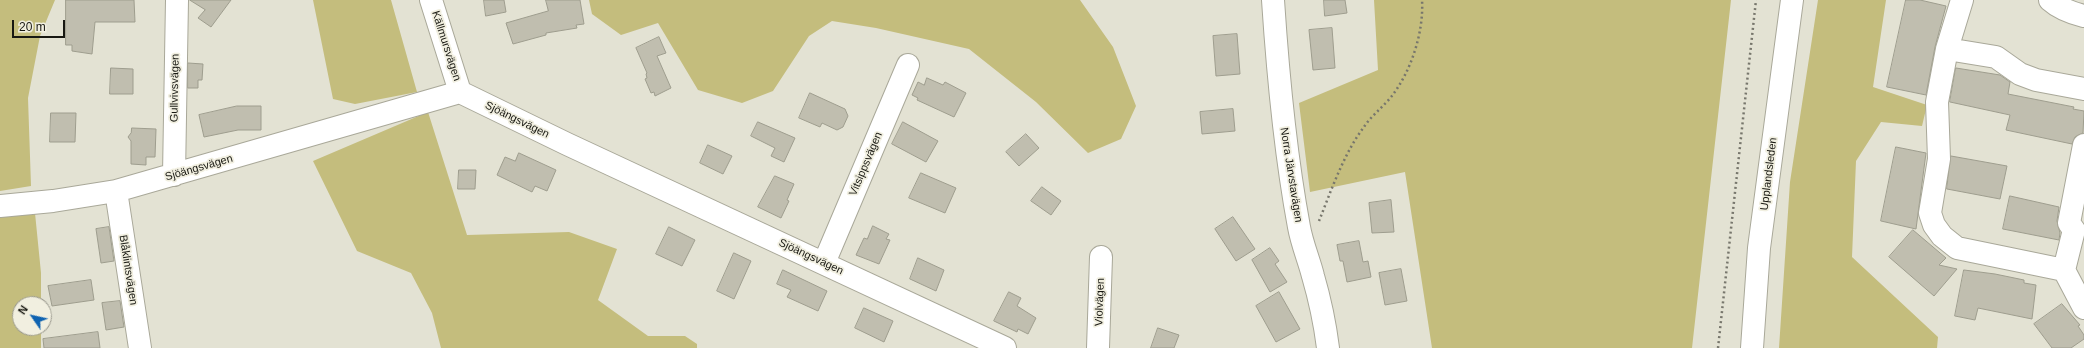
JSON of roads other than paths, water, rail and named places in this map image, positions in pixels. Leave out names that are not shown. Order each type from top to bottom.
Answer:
[{"type":"street","name":"Gullvivsvägen","points":[[174,175],[177,0]]},
{"type":"street","name":"Källmursvägen","points":[[431,0],[460,92]]},
{"type":"street","name":"Norra Järvstavägen","points":[[1273,0],[1277,69],[1288,161],[1304,244],[1316,285],[1328,348]]},
{"type":"street","name":"Upplandsleden","points":[[1752,348],[1759,248],[1792,0]]},
{"type":"street","points":[[1962,0],[1947,49],[1937,102],[1939,159],[1930,213],[1934,225],[1942,236],[1956,248],[2064,270]]},
{"type":"street","points":[[2050,0],[2055,5],[2068,12],[2084,16]]},
{"type":"street","points":[[1947,49],[1996,57],[2020,74],[2030,78],[2084,89]]},
{"type":"street","name":"Vitsippsvägen","points":[[824,263],[908,65]]},
{"type":"street","name":"Sjöängsvägen","points":[[0,206],[53,201],[116,192],[460,92],[567,144],[1006,348]]},
{"type":"street","points":[[2084,145],[2069,223],[2079,231],[2064,270],[2084,308]]},
{"type":"street","name":"Blåklintsvägen","points":[[116,192],[140,348]]},
{"type":"street","name":"Violvägen","points":[[1098,348],[1101,257]]}]
